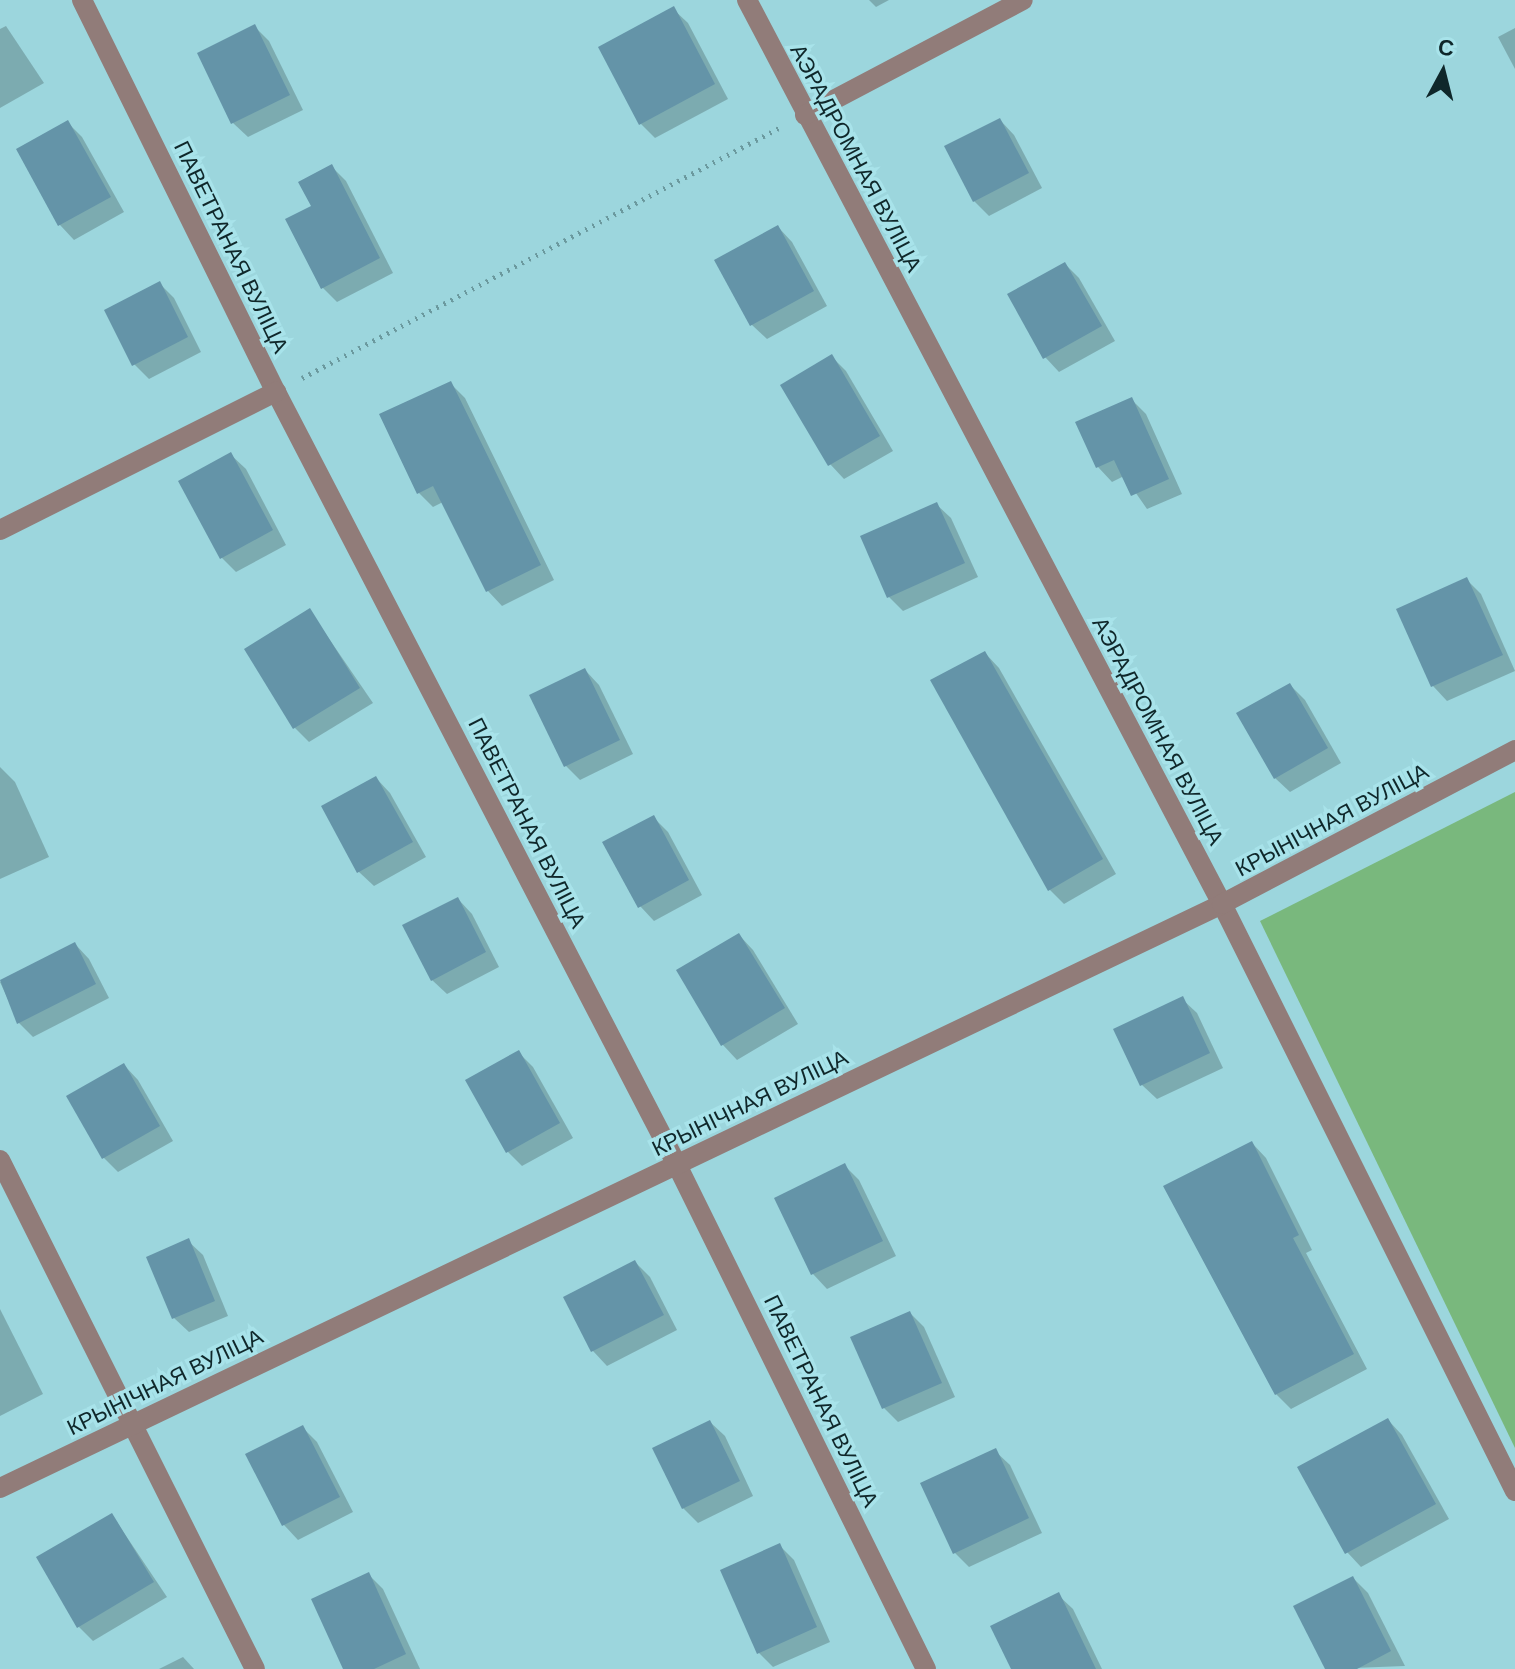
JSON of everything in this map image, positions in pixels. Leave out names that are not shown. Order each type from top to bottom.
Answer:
[{"type":"street","name":"ПАВЕТРАНАЯ ВУЛІЦА","points":[[82,0],[276,392],[677,1165],[926,1669]]},
{"type":"street","name":"АЭРАДРОМНАЯ ВУЛІЦА","points":[[747,0],[1222,904],[1515,1491]]},
{"type":"street","points":[[805,115],[1023,0]]},
{"type":"street","points":[[0,530],[276,392]]},
{"type":"street","name":"КРЫНІЧНАЯ ВУЛІЦА","points":[[0,1488],[1222,904],[1515,750]]},
{"type":"street","points":[[0,1160],[255,1669]]},
{"type":"path","points":[[276,392],[805,115]]},
{"type":"green space","points":[[1515,792],[1515,1448],[1260,921]]},
{"type":"building","points":[[674,6],[715,84],[639,125],[598,47]]},
{"type":"building","points":[[255,24],[290,95],[231,124],[197,53]]},
{"type":"building","points":[[1000,118],[1029,173],[973,202],[944,146]]},
{"type":"building","points":[[68,120],[111,197],[58,226],[16,149]]},
{"type":"building","points":[[332,164],[380,258],[321,289],[285,219],[311,206],[298,182]]},
{"type":"building","points":[[778,225],[814,291],[750,326],[714,260]]},
{"type":"building","points":[[1065,262],[1102,326],[1043,359],[1007,294]]},
{"type":"building","points":[[160,281],[188,337],[132,366],[104,310]]},
{"type":"building","points":[[832,354],[880,436],[828,466],[780,385]]},
{"type":"building","points":[[451,381],[541,565],[486,592],[433,486],[417,494],[379,414]]},
{"type":"building","points":[[1132,397],[1169,479],[1131,496],[1114,460],[1096,468],[1075,422]]},
{"type":"building","points":[[231,452],[273,530],[220,559],[178,481]]},
{"type":"building","points":[[937,502],[965,563],[887,598],[860,536]]},
{"type":"building","points":[[1467,577],[1503,655],[1431,687],[1396,609]]},
{"type":"building","points":[[310,608],[360,688],[293,729],[244,649]]},
{"type":"building","points":[[985,651],[1103,859],[1048,891],[930,680]]},
{"type":"building","points":[[585,668],[620,740],[564,767],[529,695]]},
{"type":"building","points":[[1290,683],[1328,748],[1274,779],[1236,713]]},
{"type":"building","points":[[376,776],[413,842],[357,873],[321,806]]},
{"type":"building","points":[[654,815],[689,880],[638,908],[602,842]]},
{"type":"building","points":[[458,897],[486,952],[431,981],[402,925]]},
{"type":"building","points":[[739,933],[785,1008],[721,1046],[676,970]]},
{"type":"building","points":[[75,942],[96,984],[17,1024],[0,980]]},
{"type":"building","points":[[1183,996],[1210,1053],[1140,1086],[1113,1029]]},
{"type":"building","points":[[519,1050],[560,1123],[506,1153],[465,1080]]},
{"type":"building","points":[[124,1063],[160,1126],[102,1159],[66,1096]]},
{"type":"building","points":[[1252,1141],[1299,1235],[1293,1238],[1354,1354],[1275,1395],[1163,1186]]},
{"type":"building","points":[[845,1163],[883,1241],[811,1275],[774,1198]]},
{"type":"building","points":[[189,1238],[215,1301],[172,1319],[146,1257]]},
{"type":"building","points":[[635,1260],[664,1315],[591,1352],[563,1297]]},
{"type":"building","points":[[910,1311],[942,1383],[882,1409],[850,1337]]},
{"type":"building","points":[[1388,1418],[1436,1504],[1345,1554],[1297,1467]]},
{"type":"building","points":[[710,1420],[740,1481],[682,1509],[652,1448]]},
{"type":"building","points":[[303,1425],[340,1497],[282,1526],[245,1454]]},
{"type":"building","points":[[996,1448],[1029,1518],[953,1554],[920,1483]]},
{"type":"building","points":[[112,1513],[154,1582],[77,1628],[36,1557]]},
{"type":"building","points":[[780,1543],[817,1627],[757,1654],[720,1570]]},
{"type":"building","points":[[369,1572],[406,1654],[374,1669],[343,1669],[311,1599]]},
{"type":"building","points":[[1353,1576],[1391,1651],[1357,1669],[1325,1669],[1293,1606]]},
{"type":"building","points":[[1059,1592],[1096,1669],[1011,1669],[990,1626]]}]
